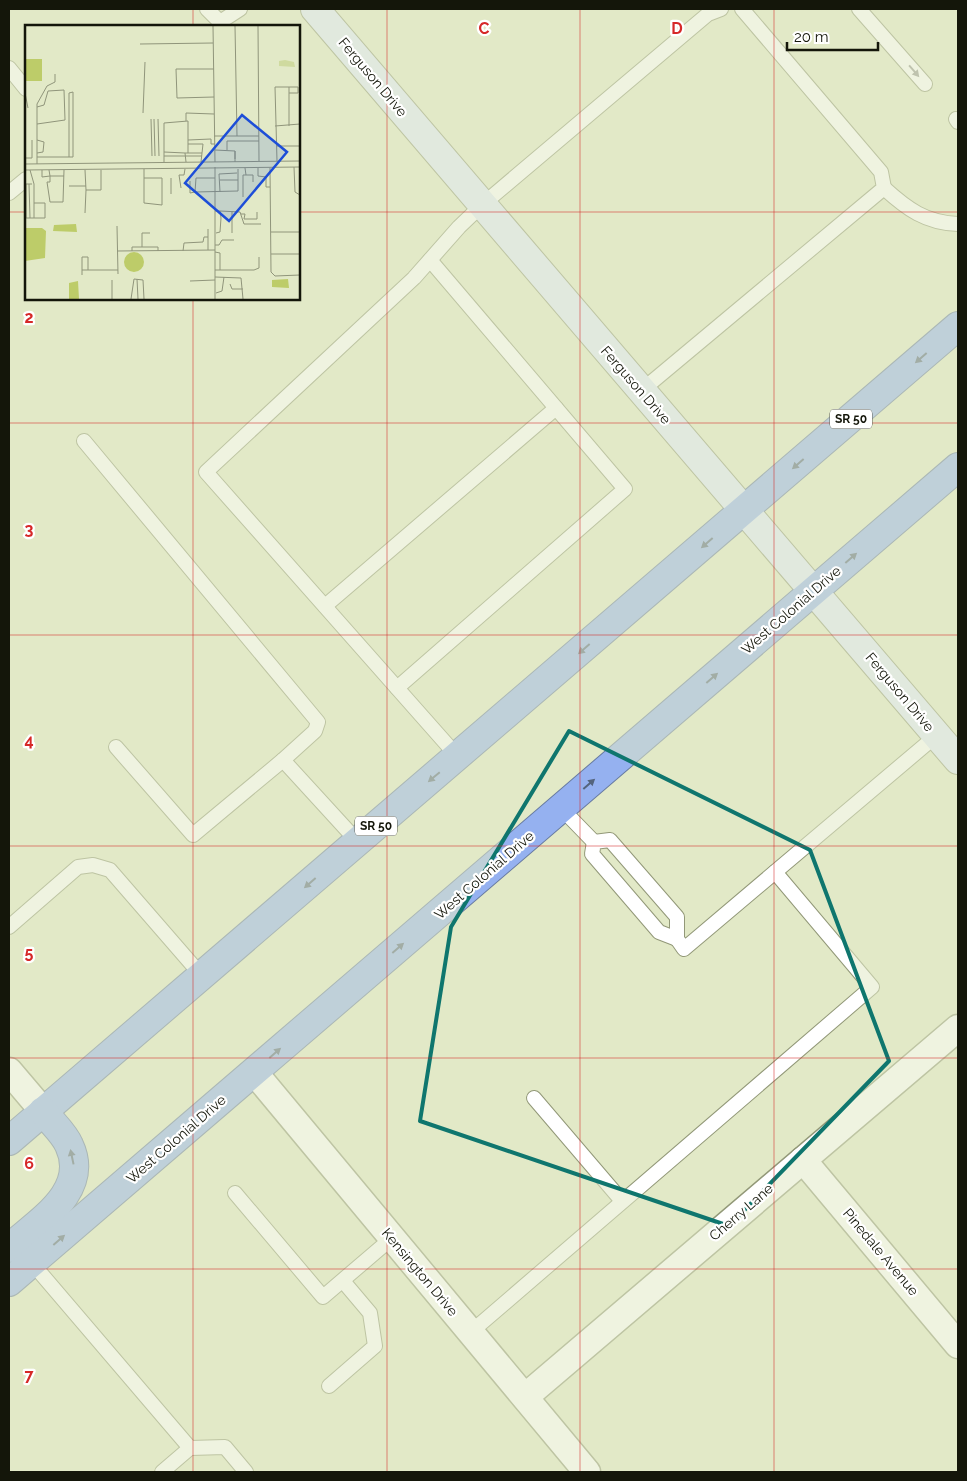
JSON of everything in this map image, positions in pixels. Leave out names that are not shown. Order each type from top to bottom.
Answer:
[{"type":"highway","name":"SR 50","points":[[9,1141],[958,326]]},
{"type":"highway","name":"West Colonial Drive","points":[[9,1282],[958,466]]},
{"type":"highway","points":[[9,1248],[61,1203],[76,1173],[70,1145],[43,1111]]},
{"type":"street","name":"Ferguson Drive","points":[[315,9],[958,760]]},
{"type":"street","name":"Cherry Lane","points":[[525,1398],[958,1028]]},
{"type":"street","points":[[9,1071],[43,1111]]},
{"type":"street","name":"Kensington Drive","points":[[254,1072],[587,1472]]},
{"type":"street","name":"Pinedale Avenue","points":[[803,1160],[958,1345]]},
{"type":"lane","points":[[207,9],[217,24],[240,9]]},
{"type":"lane","points":[[458,757],[206,472],[414,278],[482,205],[708,14],[721,9]]},
{"type":"lane","points":[[742,9],[881,172],[884,188],[900,203],[929,221],[958,224]]},
{"type":"lane","points":[[859,9],[926,84]]},
{"type":"lane","points":[[9,68],[25,88]]},
{"type":"lane","points":[[9,193],[25,180]]},
{"type":"lane","points":[[641,391],[884,188]]},
{"type":"lane","points":[[397,688],[625,489],[430,260]]},
{"type":"lane","points":[[325,606],[556,408]]},
{"type":"lane","points":[[84,441],[318,722],[315,731],[193,836],[116,747]]},
{"type":"lane","points":[[594,842],[592,854],[659,932],[677,940],[684,949],[937,735]]},
{"type":"lane","points":[[282,760],[358,842]]},
{"type":"lane","points":[[561,808],[594,842]]},
{"type":"lane","points":[[594,842],[610,840],[677,917],[677,940]]},
{"type":"lane","points":[[9,927],[78,867],[93,865],[110,870],[202,976]]},
{"type":"lane","points":[[471,1332],[872,987],[775,872]]},
{"type":"lane","points":[[626,892],[642,877]]},
{"type":"lane","points":[[534,1098],[622,1201]]},
{"type":"lane","points":[[235,1193],[323,1297],[392,1238]]},
{"type":"lane","points":[[32,1263],[190,1448]]},
{"type":"lane","points":[[329,1386],[375,1346],[370,1313],[343,1281]]},
{"type":"lane","points":[[162,1472],[190,1448],[225,1447],[246,1472]]},
{"type":"highlighted area","points":[[569,731],[810,850],[889,1061],[729,1226],[420,1121],[451,927]]}]
